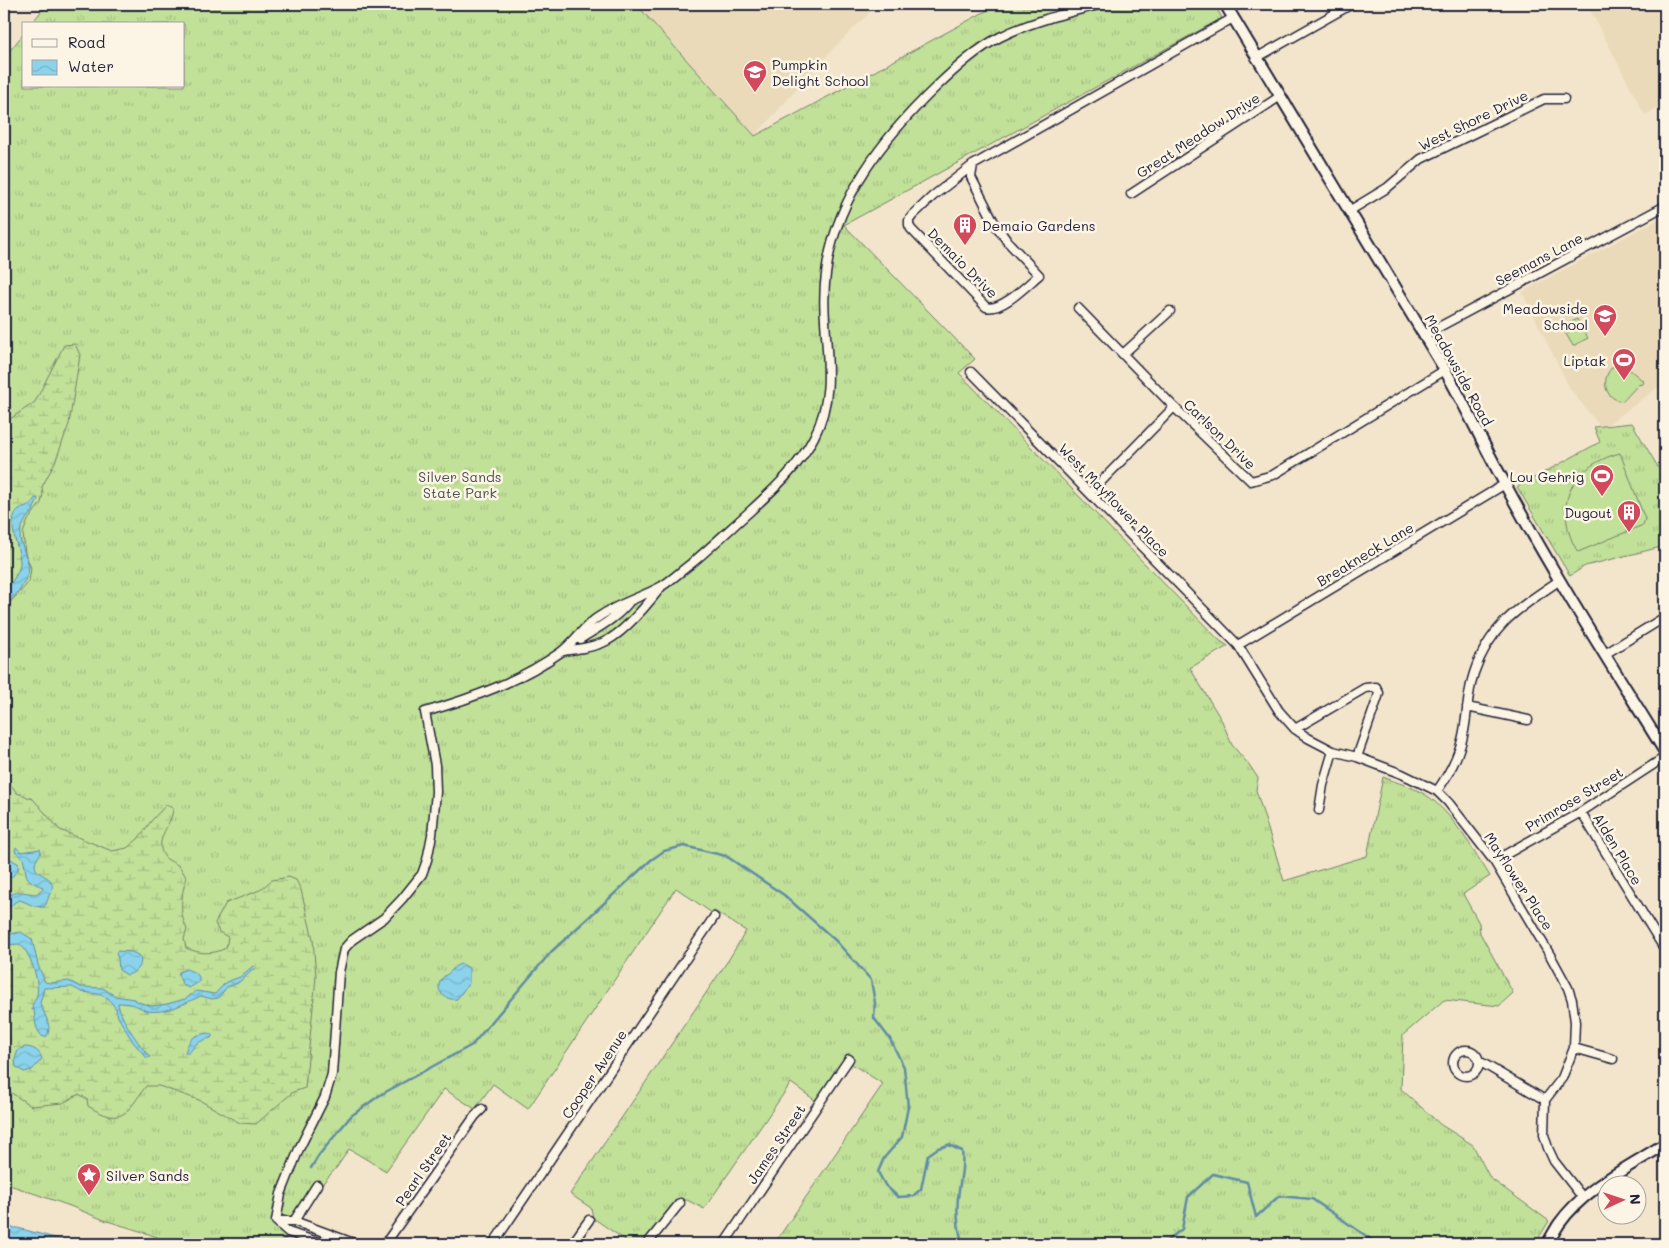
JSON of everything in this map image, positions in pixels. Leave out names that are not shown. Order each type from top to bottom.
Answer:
[{"type":"main road","name":"Meadowside Road","points":[[1225,4],[1279,97],[1445,370],[1466,407],[1504,484],[1665,752]]},
{"type":"main road","points":[[1548,1244],[1560,1223],[1583,1198],[1612,1177],[1665,1144]]},
{"type":"street","points":[[563,651],[587,648],[608,640],[625,628],[662,586],[707,550],[792,470],[814,438],[823,414],[828,382],[825,275],[834,237],[842,212],[854,187],[874,157],[901,123],[956,68],[978,50],[1000,37],[1026,26],[1102,4]]},
{"type":"street","points":[[1256,58],[1352,4]]},
{"type":"street","name":"Demaio Drive","points":[[973,165],[971,177],[995,224],[1007,241],[1039,275],[998,307],[992,309],[986,307],[909,225],[913,215],[973,165],[1233,18]]},
{"type":"street","name":"Great Meadow Drive","points":[[1131,194],[1279,97]]},
{"type":"street","name":"West Shore Drive","points":[[1349,211],[1387,188],[1421,159],[1544,99],[1564,99]]},
{"type":"street","name":"Seemans Lane","points":[[1424,335],[1665,206]]},
{"type":"street","name":"Carlson Drive","points":[[1078,308],[1174,407],[1251,481],[1273,475],[1445,370]]},
{"type":"street","points":[[1123,354],[1170,311]]},
{"type":"street","name":"West Mayflower Place","points":[[971,372],[1238,645]]},
{"type":"street","points":[[1090,493],[1174,407]]},
{"type":"street","name":"Breakneck Lane","points":[[1238,645],[1504,484]]},
{"type":"street","points":[[1437,791],[1450,771],[1462,743],[1474,674],[1484,650],[1512,613],[1560,580]]},
{"type":"street","points":[[276,1221],[281,1194],[299,1149],[325,1097],[332,1074],[339,972],[344,949],[352,940],[384,918],[402,899],[422,874],[427,860],[436,792],[435,765],[426,712],[489,691],[563,651],[575,639],[580,639],[625,608],[630,601],[662,586]]},
{"type":"street","points":[[1605,654],[1665,617]]},
{"type":"street","name":"Mayflower Place","points":[[1238,645],[1279,711],[1295,729],[1333,751],[1357,757],[1402,774],[1437,791],[1448,802],[1494,862],[1568,988],[1575,1016],[1576,1033],[1574,1048],[1562,1078],[1545,1100]]},
{"type":"street","points":[[1295,729],[1365,688],[1376,687],[1379,693],[1378,697],[1357,757]]},
{"type":"street","points":[[1467,707],[1528,720]]},
{"type":"street","points":[[1319,810],[1323,785],[1333,751]]},
{"type":"street","name":"Primrose Street","points":[[1494,862],[1581,812],[1665,757]]},
{"type":"street","name":"Alden Place","points":[[1581,812],[1665,950]]},
{"type":"street","name":"Cooper Avenue","points":[[494,1244],[714,917]]},
{"type":"street","points":[[1574,1048],[1614,1059]]},
{"type":"street","name":"James Street","points":[[724,1244],[849,1058]]},
{"type":"street","points":[[1478,1061],[1545,1100],[1544,1135],[1548,1148],[1554,1161],[1583,1198]]},
{"type":"street","name":"Pearl Street","points":[[385,1244],[474,1116],[482,1108]]},
{"type":"street","points":[[294,1221],[317,1185]]},
{"type":"street","points":[[647,1244],[680,1203]]},
{"type":"street","points":[[572,1244],[589,1220]]},
{"type":"street","points":[[276,1221],[294,1221],[356,1244]]},
{"type":"street","points":[[276,1221],[288,1232],[323,1244]]},
{"type":"shaded area","name":"Pumpkin Delight School","points":[[636,4],[878,4],[832,50],[755,136]]},
{"type":"shaded area","points":[[1587,4],[1665,4],[1665,104],[1645,115]]},
{"type":"shaded area","name":"Meadowside School","points":[[1665,216],[1665,382],[1602,429],[1570,389],[1522,292]]},
{"type":"green space","name":"Silver Sands State Park","points":[[47,4],[636,4],[755,136],[999,4],[1214,4],[1222,18],[844,225],[975,359],[959,373],[1219,640],[1228,646],[1190,668],[1222,721],[1232,745],[1258,778],[1256,790],[1284,881],[1367,856],[1383,777],[1416,790],[1435,802],[1453,821],[1469,844],[1490,876],[1463,894],[1479,923],[1480,933],[1513,993],[1499,1006],[1444,1000],[1403,1035],[1401,1089],[1441,1125],[1473,1145],[1490,1178],[1549,1221],[1535,1244],[774,1244],[883,1084],[844,1059],[816,1101],[791,1083],[704,1209],[687,1200],[675,1203],[643,1244],[631,1244],[593,1218],[591,1208],[570,1194],[746,931],[714,911],[712,913],[676,888],[528,1109],[493,1084],[475,1109],[444,1089],[386,1171],[349,1149],[323,1183],[282,1244],[176,1244],[4,1183],[4,58],[22,36],[22,88],[185,88],[185,22],[33,22]]},
{"type":"green space","points":[[1577,319],[1588,338],[1573,346],[1562,327]]},
{"type":"green space","points":[[75,344],[80,355],[69,424],[56,460],[42,487],[41,503],[28,520],[23,533],[25,553],[31,568],[29,582],[4,609],[4,423],[35,402],[64,345]]},
{"type":"green space","name":"Liptak","points":[[1621,362],[1643,381],[1623,401],[1615,399],[1610,395],[1605,384],[1609,371]]},
{"type":"green space","points":[[1632,423],[1665,479],[1665,546],[1585,566],[1570,576],[1517,487],[1600,442],[1594,427]]},
{"type":"green space","name":"Lou Gehrig","points":[[1620,453],[1645,519],[1643,525],[1578,552],[1571,538],[1567,523],[1566,510],[1572,487],[1586,469]]},
{"type":"green space","points":[[4,635],[10,645],[10,650],[4,677]]},
{"type":"green space","points":[[4,718],[7,726],[4,741]]},
{"type":"green space","points":[[4,741],[5,777],[17,793],[33,799],[60,830],[112,851],[127,848],[138,839],[166,805],[173,808],[162,838],[161,850],[165,858],[180,867],[186,877],[183,890],[182,916],[187,929],[184,939],[186,948],[206,953],[226,948],[228,937],[219,932],[215,923],[226,903],[260,890],[272,880],[289,877],[296,880],[301,890],[313,939],[316,977],[305,1088],[293,1092],[256,1124],[240,1123],[199,1100],[159,1086],[146,1086],[128,1110],[116,1116],[109,1116],[88,1106],[87,1099],[79,1094],[63,1103],[31,1106],[4,1088]]},
{"type":"water","points":[[4,4],[10,4],[7,26],[4,30]]},
{"type":"water","points":[[35,498],[38,498],[33,511],[21,529],[20,539],[29,566],[28,574],[20,590],[4,607],[4,595],[18,572],[20,564],[13,520],[17,511],[30,504]]},
{"type":"water","points":[[4,796],[9,804],[10,813],[4,832]]},
{"type":"water","points":[[16,847],[21,852],[40,849],[41,851],[35,863],[36,869],[48,878],[52,884],[51,892],[44,907],[34,906],[20,900],[4,912],[4,898],[19,892],[36,894],[43,889],[43,887],[32,882],[27,877],[23,859],[15,851]]},
{"type":"water","points":[[4,851],[9,858],[19,864],[17,871],[11,878],[5,873],[4,875]]},
{"type":"water","points":[[21,932],[32,939],[38,965],[45,982],[69,981],[81,987],[103,988],[115,996],[134,999],[152,1006],[185,999],[196,991],[215,994],[226,982],[240,977],[253,966],[254,969],[238,983],[227,987],[218,998],[212,999],[201,996],[175,1007],[155,1012],[146,1011],[133,1005],[118,1003],[126,1023],[150,1057],[147,1058],[133,1042],[118,1017],[116,1009],[108,998],[98,994],[82,992],[72,987],[44,988],[40,1003],[47,1019],[49,1032],[47,1036],[43,1037],[40,1034],[35,1021],[34,1009],[32,1010],[38,990],[36,975],[30,960],[23,947],[19,944],[4,945],[4,935]]},
{"type":"water","points":[[117,951],[132,952],[140,956],[141,960],[138,969],[127,975],[119,970]]},
{"type":"water","points":[[462,964],[469,968],[469,983],[457,999],[445,997],[440,991],[439,984],[456,966]]},
{"type":"water","points":[[186,969],[196,973],[199,977],[199,982],[189,988],[183,985],[178,975],[179,972]]},
{"type":"water","points":[[208,1033],[212,1034],[212,1037],[197,1043],[189,1053],[185,1053],[188,1044],[193,1038]]},
{"type":"water","points":[[25,1047],[36,1050],[42,1059],[32,1070],[24,1072],[16,1067],[15,1059],[18,1050]]},
{"type":"water","points":[[4,1227],[18,1228],[77,1244],[4,1244]]},
{"type":"waterway","points":[[311,1168],[319,1155],[351,1116],[380,1095],[472,1045],[551,952],[651,860],[664,851],[684,846],[726,856],[784,895],[836,941],[871,980],[875,1003],[874,1018],[890,1039],[904,1067],[908,1107],[902,1137],[884,1158],[878,1172],[885,1185],[898,1197],[913,1196],[921,1189],[928,1155],[938,1148],[949,1145],[962,1151],[957,1210],[959,1231],[963,1244]]},
{"type":"waterway","points":[[1163,1244],[1182,1229],[1188,1197],[1213,1174],[1247,1182],[1256,1217],[1279,1196],[1312,1199],[1378,1244]]},
{"type":"place","name":"Pumpkin Delight School","points":[[755,93]]},
{"type":"place","name":"Demaio Gardens","points":[[965,246]]},
{"type":"place","name":"Meadowside School","points":[[1605,337]]},
{"type":"place","name":"Liptak","points":[[1624,381]]},
{"type":"place","name":"Lou Gehrig","points":[[1602,497]]},
{"type":"place","name":"Dugout","points":[[1629,533]]},
{"type":"place","name":"Silver Sands","points":[[89,1196]]}]
